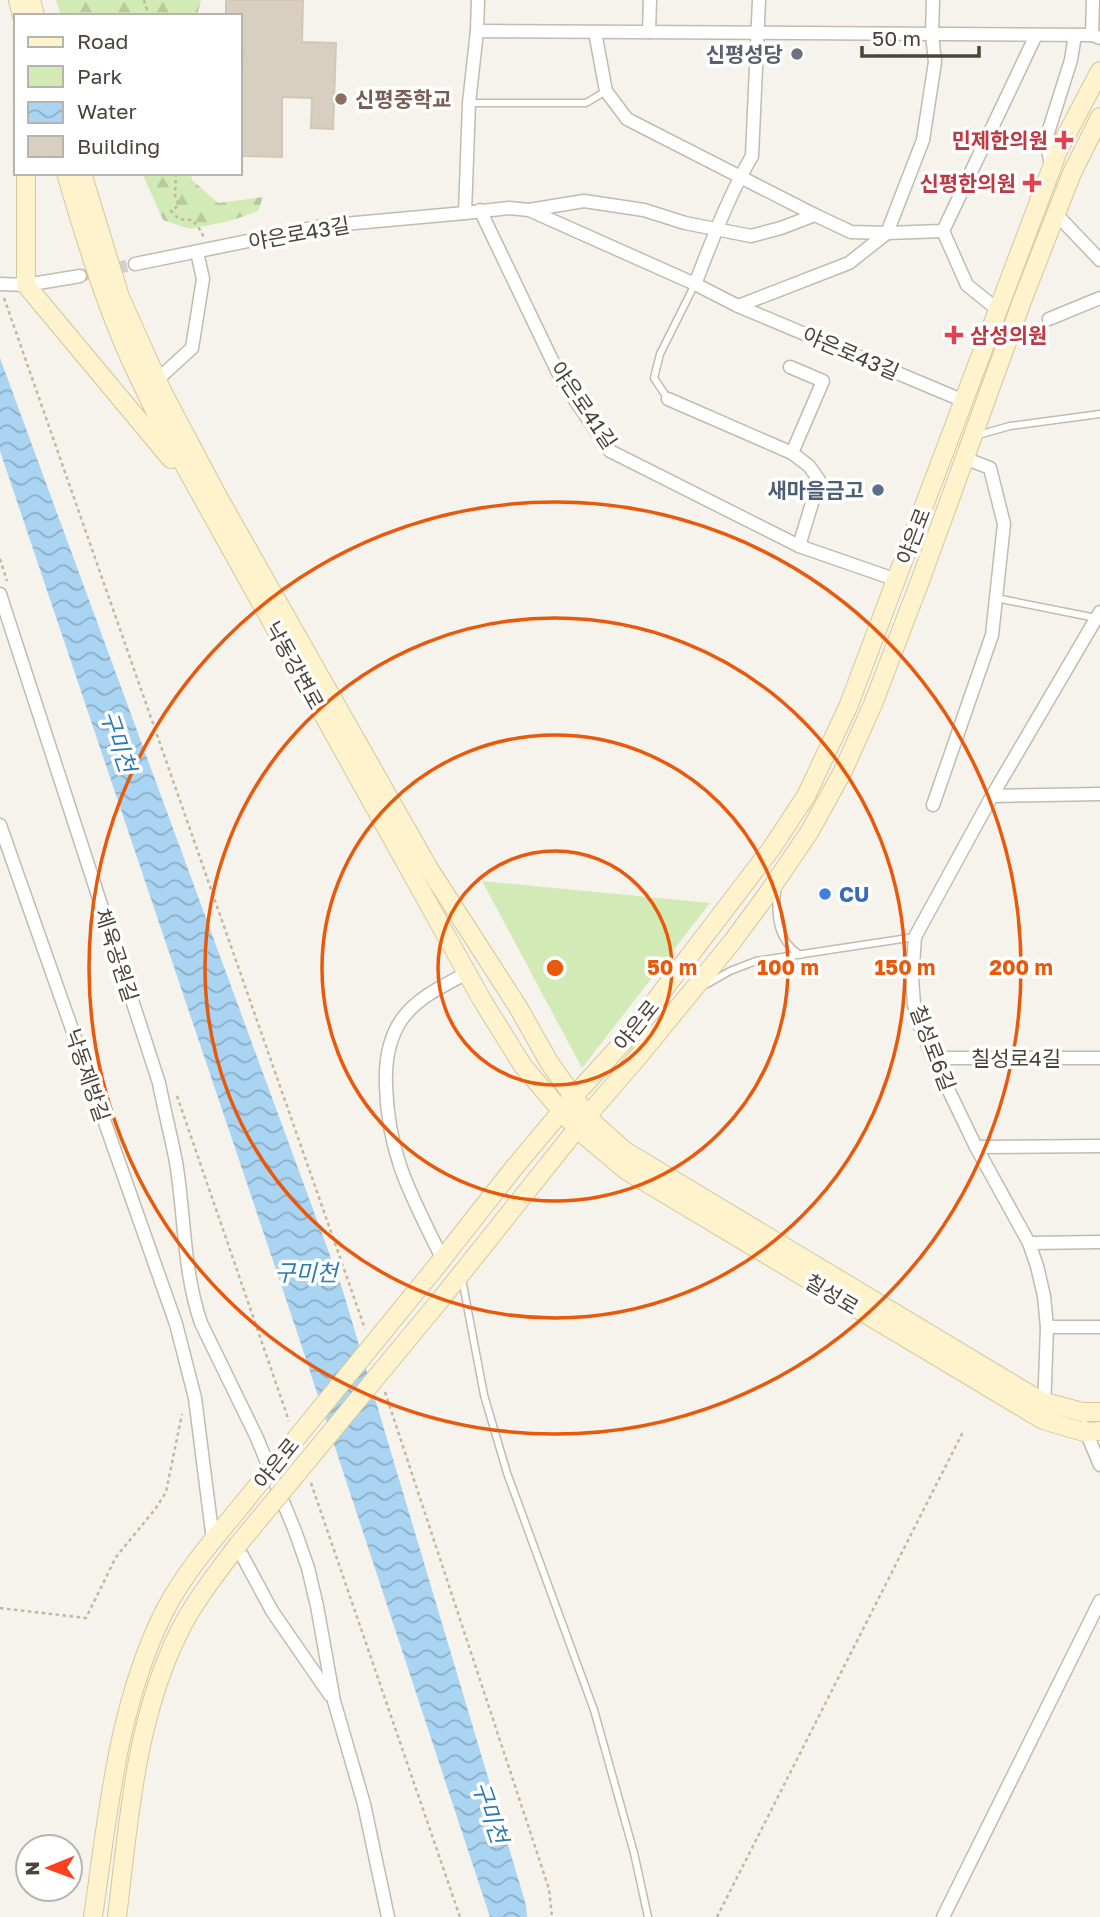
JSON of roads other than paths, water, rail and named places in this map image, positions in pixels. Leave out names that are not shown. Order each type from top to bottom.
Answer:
[{"type":"main road","name":"야은로","points":[[93,1917],[123,1725],[144,1657],[165,1610],[194,1563],[574,1096],[626,1039],[771,849],[806,796],[848,707],[1058,151],[1100,71]]},
{"type":"main road","name":"야은로","points":[[117,1917],[135,1774],[146,1720],[160,1675],[180,1629],[202,1593],[237,1546],[441,1299],[582,1122],[692,992],[778,880],[810,831],[843,771],[873,704],[919,584],[971,436],[1072,173],[1100,117]]},
{"type":"main road","points":[[1072,173],[1090,151],[1100,144]]},
{"type":"main road","points":[[26,175],[26,285],[202,497]]},
{"type":"main road","name":"낙동강변로","points":[[67,175],[88,247],[125,347],[157,416],[467,973],[523,1066],[582,1122]]},
{"type":"main road","name":"낙동강변로","points":[[83,175],[120,297],[157,380],[224,507],[428,867],[518,1007],[549,1062],[574,1096],[582,1122]]},
{"type":"main road","name":"칠성로","points":[[582,1122],[598,1128],[625,1151],[1044,1402],[1091,1412]]},
{"type":"main road","name":"칠성로","points":[[582,1122],[627,1171],[1043,1420],[1092,1432]]},
{"type":"street","points":[[465,213],[469,103],[478,0]]},
{"type":"street","points":[[649,32],[650,0]]},
{"type":"street","points":[[695,284],[716,230],[752,156],[759,0]]},
{"type":"street","points":[[738,306],[849,263],[887,233],[923,140],[935,62],[933,0]]},
{"type":"street","points":[[477,31],[1096,36],[1093,0]]},
{"type":"street","points":[[595,32],[606,91],[627,119],[851,232],[943,232]]},
{"type":"street","points":[[998,310],[967,285],[943,232],[1036,35]]},
{"type":"street","points":[[1051,169],[1046,139],[1071,60],[1075,35]]},
{"type":"street","name":"야은로43길","points":[[135,264],[322,226],[480,210],[529,210],[584,201],[644,210],[685,223],[751,236],[815,215]]},
{"type":"street","name":"야은로41길","points":[[480,210],[562,381],[610,451],[799,546],[897,580]]},
{"type":"street","name":"야은로43길","points":[[529,210],[738,306],[964,401]]},
{"type":"street","points":[[1056,214],[1100,260]]},
{"type":"street","points":[[157,380],[191,348],[203,279],[202,251]]},
{"type":"street","points":[[2,290],[80,276]]},
{"type":"street","points":[[1049,319],[1100,298]]},
{"type":"street","points":[[790,367],[822,381],[792,453]]},
{"type":"street","points":[[668,399],[792,453],[809,466],[819,480],[799,546]]},
{"type":"street","points":[[933,805],[992,635],[1004,524],[990,468],[964,458]]},
{"type":"street","name":"체육공원길","points":[[0,594],[159,1083],[176,1162],[194,1304],[257,1438],[308,1568],[334,1701]]},
{"type":"street","name":"칠성로6길","points":[[1043,1420],[1046,1327],[1038,1266],[1029,1243],[976,1147],[933,1058],[919,1024],[912,978],[915,937],[992,796],[1098,615]]},
{"type":"street","points":[[992,796],[1100,794]]},
{"type":"street","name":"낙동제방길","points":[[0,825],[176,1324],[195,1398],[213,1541]]},
{"type":"street","points":[[439,1263],[407,1188],[395,1152],[389,1130],[385,1068],[392,1039],[406,1014],[429,993],[467,973]]},
{"type":"street","name":"칠성로4길","points":[[933,1058],[1100,1058]]},
{"type":"street","points":[[976,1147],[1100,1146]]},
{"type":"street","points":[[1029,1243],[1100,1242]]},
{"type":"street","points":[[176,1324],[201,1323]]},
{"type":"street","points":[[1046,1327],[1100,1327]]},
{"type":"street","points":[[1091,1412],[1092,1432],[1100,1465]]},
{"type":"street","points":[[237,1546],[272,1611],[334,1701],[364,1804],[388,1917]]},
{"type":"street","points":[[943,1917],[1100,1601]]},
{"type":"lane","points":[[469,103],[586,103],[606,91]]},
{"type":"lane","points":[[668,399],[654,379],[660,354],[695,284]]},
{"type":"lane","points":[[971,436],[1010,426],[1100,414]]},
{"type":"lane","name":"칠성로6길","points":[[996,598],[1098,615]]},
{"type":"lane","points":[[778,880],[776,917],[782,936],[790,949],[800,955]]},
{"type":"lane","points":[[692,992],[755,961],[915,937]]},
{"type":"lane","points":[[461,1274],[484,1395],[507,1473],[594,1710],[634,1853],[648,1917]]},
{"type":"water","name":"구미천","points":[[0,358],[342,1288],[526,1905],[527,1917],[490,1917],[295,1326],[0,451]]},
{"type":"tunnel","points":[[80,276],[135,264]]},
{"type":"place","name":"신평성당","points":[[797,54]]},
{"type":"place","name":"신평중학교","points":[[341,99]]},
{"type":"place","name":"민제한의원","points":[[1064,140]]},
{"type":"place","name":"신평한의원","points":[[1032,183]]},
{"type":"place","name":"삼성의원","points":[[954,335]]},
{"type":"place","name":"새마을금고","points":[[878,490]]},
{"type":"place","name":"CU","points":[[825,894]]}]
